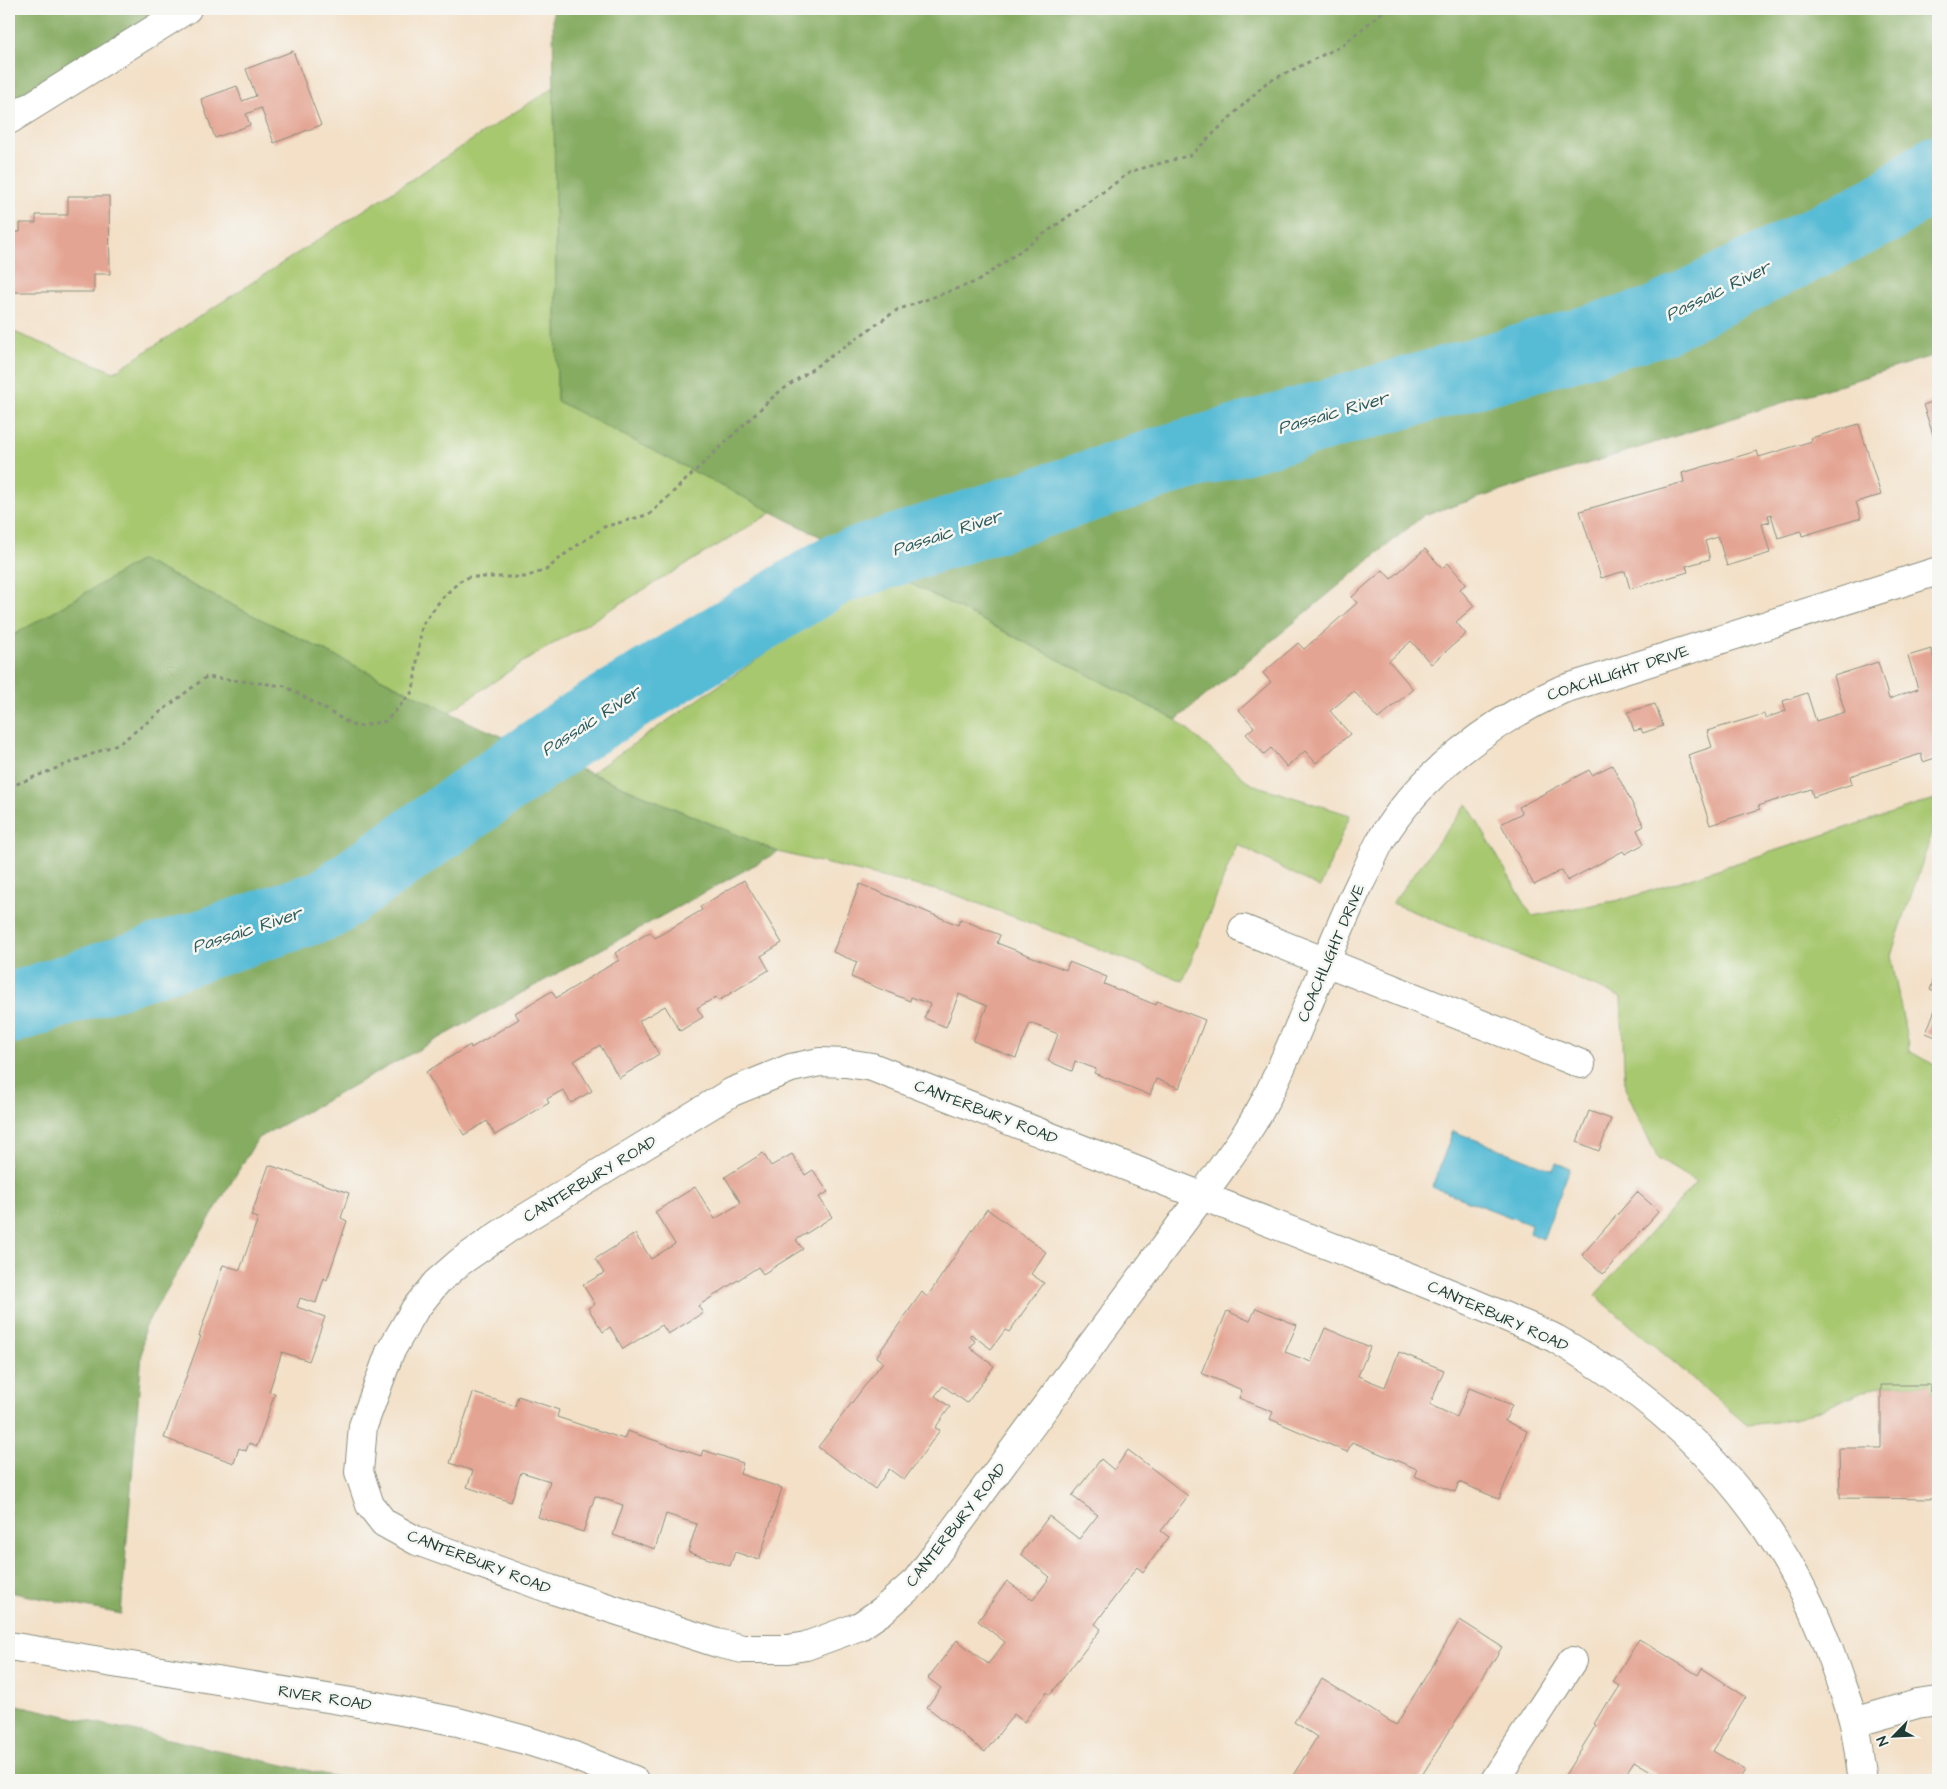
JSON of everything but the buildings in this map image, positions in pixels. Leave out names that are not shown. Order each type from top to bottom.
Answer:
[{"type":"street","points":[[9,120],[187,9]]},
{"type":"street","name":"COACHLIGHT DRIVE","points":[[1202,1196],[1246,1133],[1267,1098],[1292,1045],[1342,921],[1381,841],[1402,810],[1470,743],[1497,724],[1535,702],[1561,690],[1938,571]]},
{"type":"street","points":[[1243,929],[1581,1064]]},
{"type":"street","name":"CANTERBURY ROAD","points":[[1202,1196],[916,1581],[882,1611],[860,1626],[806,1646],[788,1649],[743,1649],[717,1644],[417,1541],[384,1522],[370,1505],[359,1472],[363,1426],[390,1352],[415,1309],[436,1282],[460,1262],[509,1228],[732,1092],[790,1068],[820,1062],[846,1063],[872,1068],[1202,1196],[1458,1296],[1554,1338],[1611,1373],[1645,1399],[1697,1444],[1735,1485],[1762,1519],[1784,1555],[1823,1631],[1854,1722],[1863,1780]]},
{"type":"street","name":"RIVER ROAD","points":[[9,1646],[376,1706],[458,1722],[526,1740],[569,1754],[634,1780]]},
{"type":"street","points":[[1496,1780],[1572,1661]]},
{"type":"street","points":[[1854,1722],[1917,1704],[1938,1701]]},
{"type":"path","points":[[9,786],[120,743],[206,677],[284,686],[356,727],[386,721],[413,691],[422,625],[442,598],[460,581],[469,577],[525,577],[546,570],[565,554],[604,527],[650,514],[775,395],[897,310],[978,281],[1132,171],[1192,155],[1266,83],[1342,45],[1386,9]]},
{"type":"green space","points":[[9,9],[181,9],[9,117]]},
{"type":"green space","points":[[553,9],[1938,9],[1938,354],[1424,515],[1176,720],[557,401]]},
{"type":"green space","points":[[554,87],[557,400],[773,512],[523,662],[449,712],[141,560],[9,638],[9,330],[114,372]]},
{"type":"green space","points":[[141,560],[475,725],[778,852],[258,1138],[144,1328],[121,1614],[9,1592],[9,638]]},
{"type":"green space","points":[[886,571],[1176,720],[1251,784],[1350,815],[1320,888],[1237,844],[1183,981],[956,895],[778,852],[591,773]]},
{"type":"green space","points":[[1938,798],[1938,816],[1891,955],[1909,1051],[1938,1067],[1938,1392],[1930,1392],[1929,1385],[1881,1385],[1794,1420],[1747,1425],[1595,1295],[1696,1182],[1658,1159],[1625,1088],[1621,997],[1392,903],[1467,804],[1532,916],[1625,899]]},
{"type":"green space","points":[[9,1703],[350,1780],[9,1780]]},
{"type":"water","points":[[1453,1131],[1553,1170],[1556,1163],[1570,1168],[1543,1239],[1529,1233],[1531,1225],[1432,1187]]},
{"type":"waterway","name":"Passaic River","points":[[9,1009],[327,904],[575,729],[835,570],[1172,459],[1655,322],[1883,209],[1938,170]]}]
